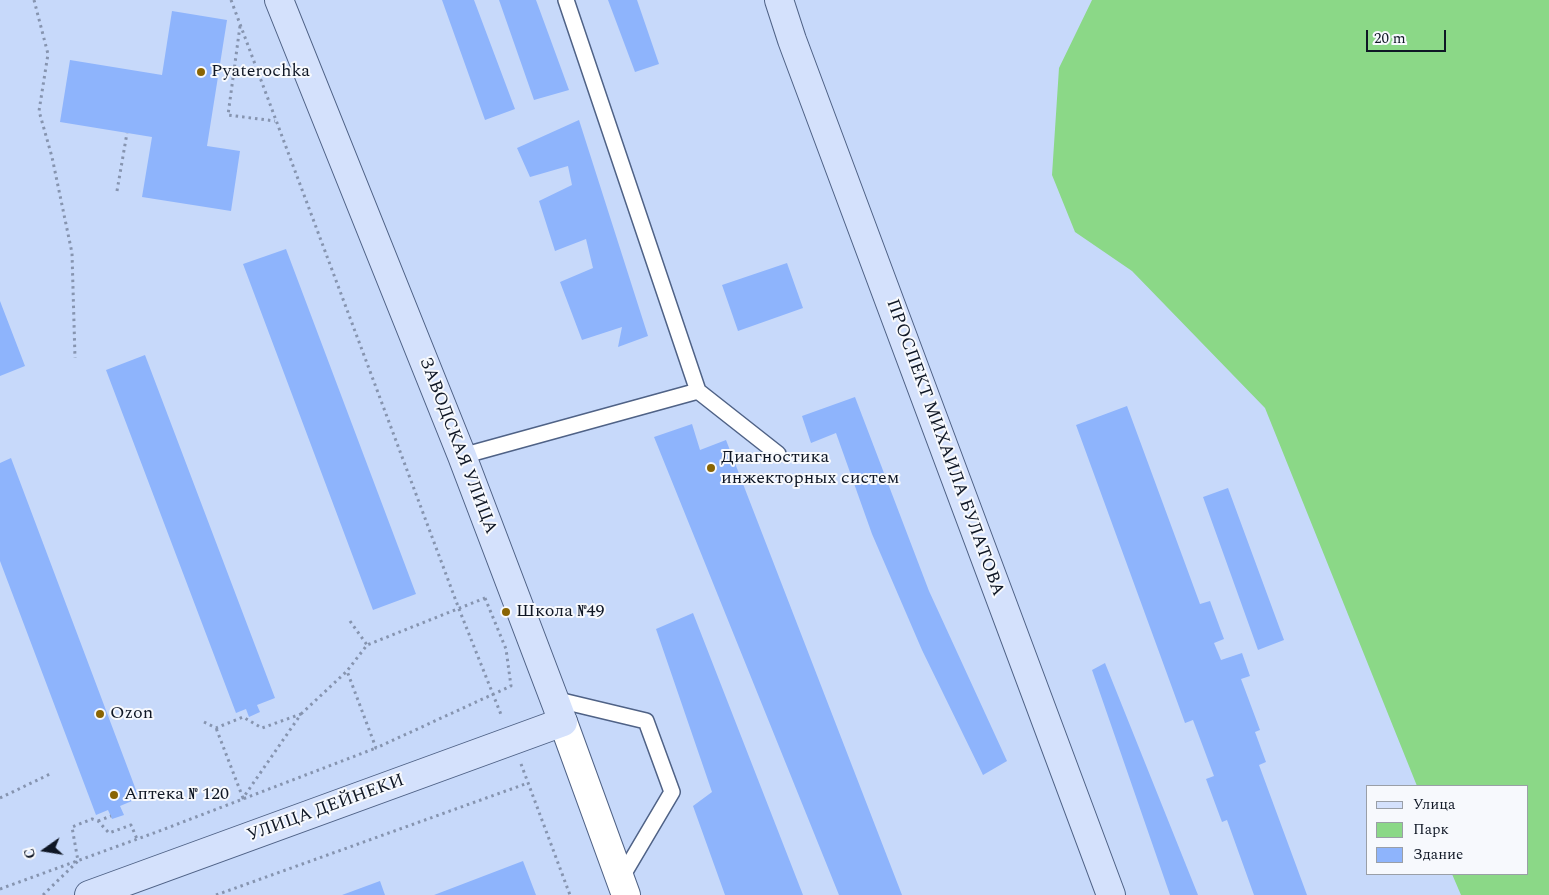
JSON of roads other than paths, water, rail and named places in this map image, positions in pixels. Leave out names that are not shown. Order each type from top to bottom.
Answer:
[{"type":"street","name":"ЗАВОДСКАЯ УЛИЦА","points":[[279,0],[462,456],[623,887]]},
{"type":"street","name":"ПРОСПЕКТ МИХАИЛА БУЛАТОВА","points":[[780,0],[792,40],[1111,895]]},
{"type":"street","name":"УЛИЦА ДЕЙНЕКИ","points":[[89,895],[512,741],[558,711]]},
{"type":"lane","points":[[566,0],[698,391],[778,454]]},
{"type":"lane","points":[[462,456],[698,391]]},
{"type":"lane","points":[[558,711],[646,721],[672,792],[623,887]]},
{"type":"place","name":"Pyaterochka","points":[[201,72]]},
{"type":"place","name":"Диагностика инжекторных систем","points":[[711,468]]},
{"type":"place","name":"Школа №49","points":[[506,612]]},
{"type":"place","name":"Ozon","points":[[100,714]]},
{"type":"place","name":"Аптека № 120","points":[[114,795]]}]
